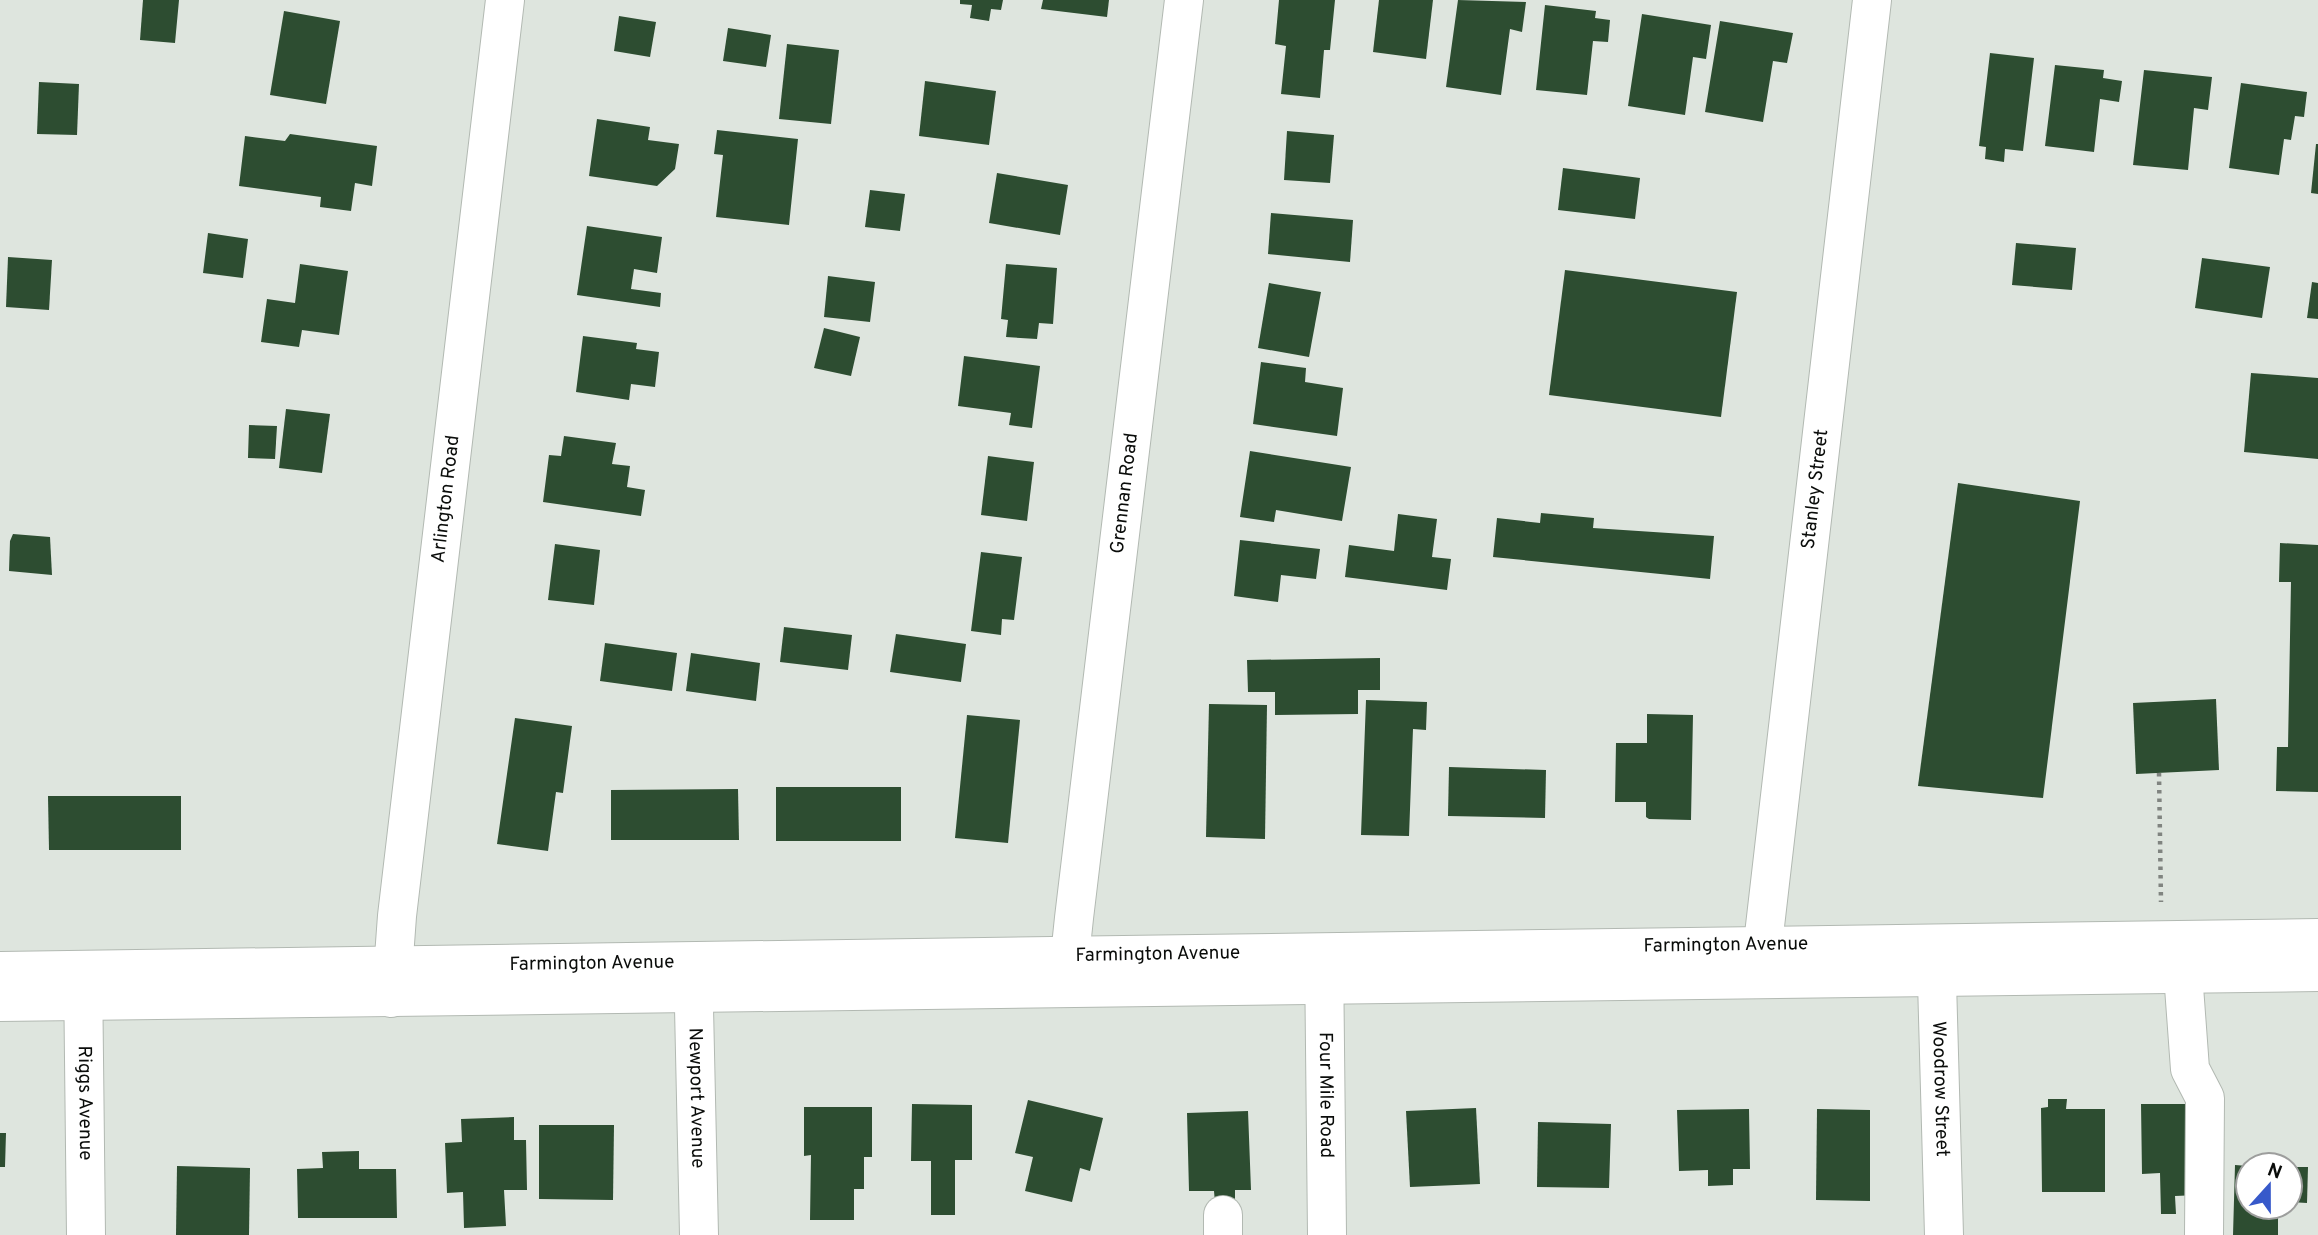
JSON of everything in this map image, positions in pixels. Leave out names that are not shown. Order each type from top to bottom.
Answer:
[{"type":"street","name":"Arlington Road","points":[[391,982],[505,0]]},
{"type":"street","name":"Grennan Road","points":[[1071,972],[1184,0]]},
{"type":"street","name":"Stanley Street","points":[[1760,960],[1872,0]]},
{"type":"street","name":"Farmington Avenue","points":[[1937,960],[2318,938]]},
{"type":"street","name":"Farmington Avenue","points":[[0,971],[83,985],[1324,969],[1760,960],[1937,960],[2183,974],[2318,972]]},
{"type":"street","name":"Woodrow Street","points":[[1937,960],[1944,1235]]},
{"type":"street","name":"Four Mile Road","points":[[1324,969],[1327,1235]]},
{"type":"street","points":[[2183,974],[2190,1069],[2204,1098],[2204,1235]]},
{"type":"street","name":"Newport Avenue","points":[[693,978],[698,1235]]},
{"type":"street","name":"Farmington Avenue","points":[[0,1002],[83,985]]},
{"type":"street","name":"Riggs Avenue","points":[[83,985],[86,1235]]},
{"type":"path","points":[[2159,773],[2161,906]]},
{"type":"building","points":[[143,0],[179,0],[175,43],[140,40]]},
{"type":"building","points":[[960,0],[1003,0],[1001,10],[991,9],[989,21],[970,18],[972,5],[960,4]]},
{"type":"building","points":[[1043,0],[1109,0],[1107,17],[1041,9]]},
{"type":"building","points":[[1279,0],[1335,0],[1330,50],[1324,50],[1320,98],[1281,94],[1286,46],[1275,44]]},
{"type":"building","points":[[1379,0],[1433,0],[1426,59],[1373,52]]},
{"type":"building","points":[[1458,0],[1526,2],[1522,32],[1510,29],[1501,95],[1446,87]]},
{"type":"building","points":[[1545,5],[1596,11],[1595,18],[1610,20],[1608,42],[1593,41],[1587,95],[1536,90]]},
{"type":"building","points":[[284,11],[340,21],[326,104],[270,95]]},
{"type":"building","points":[[1642,14],[1711,25],[1706,59],[1693,57],[1685,115],[1628,106]]},
{"type":"building","points":[[619,16],[656,22],[650,57],[614,51]]},
{"type":"building","points":[[1720,21],[1793,33],[1787,63],[1773,61],[1763,122],[1705,112]]},
{"type":"building","points":[[728,28],[771,35],[766,67],[723,61]]},
{"type":"building","points":[[787,44],[839,50],[831,124],[779,119]]},
{"type":"building","points":[[1990,53],[2034,58],[2023,151],[2005,149],[2004,162],[1985,159],[1986,147],[1979,146]]},
{"type":"building","points":[[2055,65],[2104,70],[2103,78],[2122,81],[2119,102],[2100,99],[2094,152],[2045,146]]},
{"type":"building","points":[[2144,70],[2212,77],[2208,110],[2194,108],[2188,170],[2133,165]]},
{"type":"building","points":[[925,81],[996,91],[989,145],[919,136]]},
{"type":"building","points":[[39,82],[79,84],[77,135],[37,134]]},
{"type":"building","points":[[2241,83],[2307,92],[2304,117],[2295,116],[2291,140],[2284,139],[2279,175],[2229,168]]},
{"type":"building","points":[[597,119],[650,127],[648,140],[679,144],[675,169],[657,186],[589,176]]},
{"type":"building","points":[[717,130],[798,139],[789,225],[716,217],[723,155],[714,154]]},
{"type":"building","points":[[1287,131],[1334,135],[1330,183],[1284,180]]},
{"type":"building","points":[[290,134],[377,146],[372,186],[355,183],[351,211],[320,207],[321,197],[239,186],[245,136],[285,141]]},
{"type":"building","points":[[2318,144],[2318,194],[2311,193]]},
{"type":"building","points":[[1563,168],[1640,178],[1635,219],[1558,210]]},
{"type":"building","points":[[997,173],[1068,185],[1060,235],[989,223]]},
{"type":"building","points":[[870,190],[905,194],[900,231],[865,227]]},
{"type":"building","points":[[1271,213],[1353,220],[1350,262],[1268,254]]},
{"type":"building","points":[[587,226],[662,237],[657,273],[634,269],[631,289],[661,293],[660,307],[577,295]]},
{"type":"building","points":[[208,233],[248,239],[243,278],[203,273]]},
{"type":"building","points":[[2016,243],[2076,248],[2072,290],[2012,285]]},
{"type":"building","points":[[8,257],[52,260],[49,310],[6,307]]},
{"type":"building","points":[[2202,258],[2270,267],[2262,318],[2195,308]]},
{"type":"building","points":[[300,264],[348,271],[339,335],[302,330],[299,347],[261,342],[267,299],[295,303]]},
{"type":"building","points":[[1006,264],[1057,268],[1053,324],[1039,323],[1037,339],[1006,337],[1008,320],[1001,319]]},
{"type":"building","points":[[1565,270],[1737,292],[1721,417],[1549,395]]},
{"type":"building","points":[[828,276],[875,282],[870,322],[824,317]]},
{"type":"building","points":[[2312,282],[2318,283],[2318,319],[2307,318]]},
{"type":"building","points":[[1269,283],[1321,292],[1309,357],[1258,348]]},
{"type":"building","points":[[824,328],[860,337],[851,376],[814,368]]},
{"type":"building","points":[[583,336],[637,343],[636,349],[659,352],[655,387],[631,384],[629,400],[576,392]]},
{"type":"building","points":[[964,356],[1040,366],[1032,428],[1009,425],[1011,413],[958,406]]},
{"type":"building","points":[[1261,362],[1306,368],[1305,382],[1343,388],[1337,436],[1253,424]]},
{"type":"building","points":[[2251,373],[2318,378],[2318,459],[2244,452]]},
{"type":"building","points":[[286,409],[330,414],[322,473],[279,468]]},
{"type":"building","points":[[249,425],[277,426],[275,459],[248,458]]},
{"type":"building","points":[[564,436],[616,443],[612,464],[630,466],[627,487],[645,490],[641,516],[543,502],[549,455],[561,456]]},
{"type":"building","points":[[1250,451],[1351,467],[1342,521],[1276,510],[1274,522],[1240,517]]},
{"type":"building","points":[[988,456],[1034,462],[1027,521],[981,515]]},
{"type":"building","points":[[1958,483],[2080,501],[2043,798],[1918,786]]},
{"type":"building","points":[[1541,513],[1594,518],[1593,528],[1714,536],[1710,579],[1493,557],[1497,518],[1540,523]]},
{"type":"building","points":[[1398,514],[1437,519],[1432,557],[1451,559],[1447,590],[1345,577],[1349,545],[1394,551]]},
{"type":"building","points":[[13,534],[50,537],[52,575],[9,571],[10,541]]},
{"type":"building","points":[[1240,540],[1320,549],[1316,579],[1281,575],[1278,602],[1234,596]]},
{"type":"building","points":[[2280,543],[2318,545],[2318,792],[2276,791],[2277,747],[2288,747],[2291,582],[2279,582]]},
{"type":"building","points":[[555,544],[600,550],[594,605],[548,600]]},
{"type":"building","points":[[981,552],[1022,557],[1014,620],[1002,619],[1001,635],[971,631]]},
{"type":"building","points":[[784,627],[852,635],[848,670],[780,662]]},
{"type":"building","points":[[896,634],[966,644],[961,682],[890,672]]},
{"type":"building","points":[[605,643],[677,653],[672,691],[600,681]]},
{"type":"building","points":[[691,653],[760,663],[756,701],[686,691]]},
{"type":"building","points":[[1380,658],[1380,690],[1358,690],[1358,714],[1275,715],[1275,692],[1248,692],[1247,660]]},
{"type":"building","points":[[2216,699],[2219,770],[2136,774],[2133,703]]},
{"type":"building","points":[[1366,700],[1427,702],[1426,730],[1413,729],[1409,836],[1361,835]]},
{"type":"building","points":[[1209,704],[1267,705],[1265,839],[1206,837]]},
{"type":"building","points":[[1647,714],[1693,715],[1691,820],[1649,819],[1646,817],[1646,802],[1615,802],[1616,743],[1647,743]]},
{"type":"building","points":[[967,715],[1020,720],[1008,843],[955,838]]},
{"type":"building","points":[[515,718],[572,726],[563,793],[556,792],[548,851],[497,844]]},
{"type":"building","points":[[1449,767],[1546,770],[1545,818],[1448,816]]},
{"type":"building","points":[[776,787],[901,787],[901,841],[776,841]]},
{"type":"building","points":[[738,789],[739,840],[611,840],[611,790]]},
{"type":"building","points":[[48,796],[181,796],[181,850],[49,850]]},
{"type":"building","points":[[2048,1099],[2067,1099],[2066,1109],[2105,1109],[2105,1192],[2042,1192],[2041,1108],[2048,1107]]},
{"type":"building","points":[[1028,1100],[1103,1118],[1090,1171],[1080,1168],[1072,1202],[1025,1191],[1033,1157],[1015,1153]]},
{"type":"building","points":[[912,1104],[972,1105],[972,1160],[955,1160],[955,1215],[931,1215],[931,1161],[911,1161]]},
{"type":"building","points":[[2141,1104],[2197,1104],[2198,1195],[2175,1196],[2176,1214],[2161,1214],[2160,1173],[2142,1174]]},
{"type":"building","points":[[804,1107],[872,1107],[872,1157],[864,1157],[864,1189],[854,1189],[854,1220],[810,1220],[811,1155],[804,1156]]},
{"type":"building","points":[[1476,1108],[1480,1184],[1410,1187],[1406,1111]]},
{"type":"building","points":[[1749,1109],[1750,1169],[1733,1169],[1733,1185],[1708,1186],[1708,1170],[1679,1171],[1677,1110]]},
{"type":"building","points":[[1817,1109],[1870,1110],[1870,1201],[1816,1200]]},
{"type":"building","points":[[1248,1111],[1251,1190],[1235,1190],[1235,1203],[1215,1203],[1214,1191],[1189,1191],[1187,1113]]},
{"type":"building","points":[[514,1117],[514,1140],[526,1140],[527,1190],[504,1190],[506,1226],[464,1228],[463,1192],[447,1193],[445,1143],[462,1142],[461,1119]]},
{"type":"building","points":[[1538,1122],[1611,1124],[1609,1188],[1537,1187]]},
{"type":"building","points":[[539,1125],[614,1125],[613,1200],[539,1199]]},
{"type":"building","points":[[0,1133],[6,1133],[5,1167],[0,1167]]},
{"type":"building","points":[[359,1151],[359,1169],[396,1169],[397,1218],[298,1218],[297,1169],[323,1168],[322,1152]]},
{"type":"building","points":[[177,1166],[250,1168],[249,1235],[176,1235]]},
{"type":"building","points":[[2304,1167],[2308,1167],[2307,1203],[2304,1203]]},
{"type":"building","points":[[2234,1200],[2234,1221],[2278,1221],[2278,1235],[2233,1235]]}]
